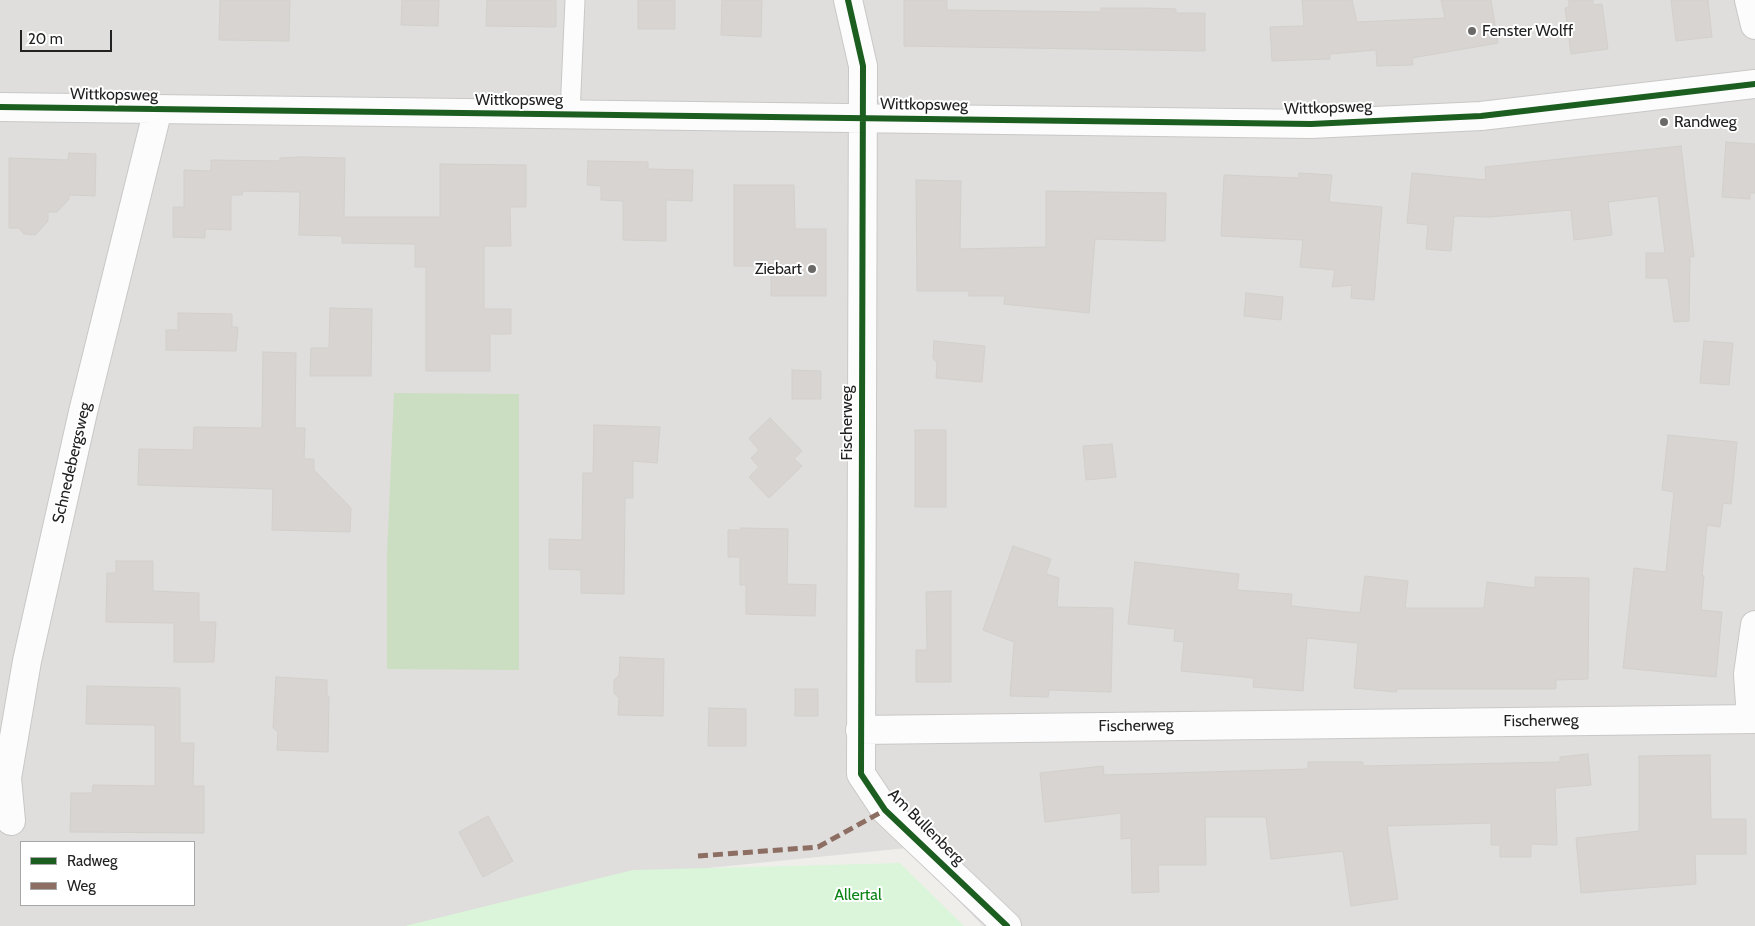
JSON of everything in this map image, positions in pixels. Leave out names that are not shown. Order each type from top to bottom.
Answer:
[{"type":"street","name":"Fischerweg","points":[[848,0],[863,66],[860,730],[1753,719]]},
{"type":"street","points":[[1749,0],[1755,25]]},
{"type":"street","name":"Wittkopsweg","points":[[0,107],[1311,124],[1481,116],[1755,84]]},
{"type":"street","name":"Schnedebergsweg","points":[[11,821],[7,778],[27,661],[83,412],[158,109]]},
{"type":"street","points":[[1753,719],[1748,674],[1755,625]]},
{"type":"street","name":"Am Bullenberg","points":[[860,730],[861,774],[885,810],[1007,926]]},
{"type":"lane","points":[[570,114],[575,0]]},
{"type":"shaded area","points":[[0,0],[1755,0],[1755,926],[983,926],[907,848],[639,875],[422,926],[0,926]]},
{"type":"green space","points":[[394,393],[519,394],[519,670],[387,669],[387,554]]},
{"type":"green space","name":"Allertal","points":[[900,863],[964,926],[405,926],[633,870]]},
{"type":"building","points":[[220,0],[290,0],[289,41],[219,40]]},
{"type":"building","points":[[402,0],[439,0],[438,26],[401,25]]},
{"type":"building","points":[[487,0],[556,0],[556,27],[486,26]]},
{"type":"building","points":[[638,0],[675,0],[675,29],[638,29]]},
{"type":"building","points":[[722,0],[762,0],[761,37],[721,35]]},
{"type":"building","points":[[904,0],[947,0],[947,10],[1101,12],[1101,8],[1144,8],[1176,9],[1176,13],[1205,13],[1205,51],[904,46]]},
{"type":"building","points":[[1302,0],[1352,0],[1357,22],[1445,18],[1441,0],[1491,0],[1498,43],[1412,58],[1413,65],[1377,66],[1376,50],[1330,54],[1330,59],[1272,61],[1270,27],[1304,26]]},
{"type":"building","points":[[1569,0],[1593,0],[1593,5],[1602,4],[1608,49],[1571,54],[1565,8],[1569,7]]},
{"type":"building","points":[[1671,0],[1708,0],[1712,37],[1676,41]]},
{"type":"building","points":[[1726,142],[1755,144],[1755,193],[1750,193],[1750,199],[1722,197]]},
{"type":"building","points":[[1681,146],[1694,257],[1690,256],[1689,321],[1674,322],[1668,278],[1646,278],[1646,253],[1665,253],[1658,196],[1608,202],[1612,235],[1574,240],[1571,210],[1490,217],[1454,216],[1451,251],[1426,249],[1428,225],[1407,223],[1412,173],[1486,180],[1485,167]]},
{"type":"building","points":[[69,153],[96,154],[95,196],[69,195],[69,199],[57,212],[48,212],[48,221],[35,235],[24,234],[19,228],[9,228],[9,158],[68,160]]},
{"type":"building","points":[[280,158],[345,158],[344,217],[440,217],[440,164],[526,165],[526,207],[510,207],[511,246],[484,246],[484,309],[511,309],[511,334],[490,334],[490,371],[426,371],[426,267],[415,267],[415,244],[342,243],[342,236],[299,235],[300,192],[243,191],[242,195],[231,195],[231,230],[205,229],[205,238],[173,237],[173,207],[184,207],[184,170],[211,171],[211,160],[280,161]]},
{"type":"building","points":[[588,161],[648,162],[648,169],[693,170],[692,201],[666,200],[666,241],[623,240],[623,201],[601,200],[601,186],[587,185]]},
{"type":"building","points":[[1299,173],[1332,175],[1329,202],[1382,207],[1374,300],[1351,298],[1352,285],[1332,287],[1335,270],[1300,267],[1303,240],[1221,236],[1224,175],[1299,178]]},
{"type":"building","points":[[916,180],[961,181],[960,249],[1046,247],[1046,191],[1166,193],[1165,241],[1095,239],[1089,313],[1004,304],[1005,296],[969,296],[969,291],[917,291]]},
{"type":"building","points":[[734,185],[794,185],[795,229],[826,229],[826,296],[771,296],[771,266],[734,266]]},
{"type":"building","points":[[1246,293],[1283,297],[1281,320],[1244,316]]},
{"type":"building","points":[[330,308],[372,309],[371,376],[310,376],[311,348],[329,348]]},
{"type":"building","points":[[178,313],[232,314],[232,327],[238,327],[236,351],[166,350],[166,330],[178,330]]},
{"type":"building","points":[[934,341],[985,346],[982,382],[936,378],[937,363],[933,358]]},
{"type":"building","points":[[1704,341],[1733,343],[1729,385],[1700,383]]},
{"type":"building","points":[[263,352],[296,353],[295,428],[305,428],[304,459],[314,459],[314,470],[351,508],[350,532],[272,530],[273,489],[138,485],[139,449],[193,450],[194,427],[262,428]]},
{"type":"building","points":[[792,370],[821,371],[821,399],[792,399]]},
{"type":"building","points":[[770,418],[802,451],[794,459],[802,466],[769,498],[749,477],[759,467],[751,458],[759,450],[749,438]]},
{"type":"building","points":[[594,425],[660,427],[657,463],[633,461],[633,498],[625,498],[624,594],[581,593],[581,570],[549,569],[549,539],[582,540],[583,473],[593,473]]},
{"type":"building","points":[[915,430],[946,430],[946,507],[915,507]]},
{"type":"building","points":[[1668,435],[1737,442],[1731,504],[1723,503],[1720,527],[1707,525],[1702,575],[1704,576],[1701,610],[1722,612],[1716,677],[1623,668],[1634,568],[1666,572],[1674,492],[1662,490]]},
{"type":"building","points":[[1112,444],[1116,477],[1086,480],[1083,446]]},
{"type":"building","points":[[741,528],[788,529],[787,584],[816,585],[815,616],[746,614],[746,585],[740,585],[740,557],[728,557],[728,530],[741,530]]},
{"type":"building","points":[[1013,546],[1051,559],[1046,574],[1059,578],[1057,607],[1113,608],[1111,692],[1049,690],[1048,697],[1010,696],[1014,642],[983,630]]},
{"type":"building","points":[[116,561],[153,561],[153,591],[199,593],[199,622],[216,622],[214,662],[174,662],[174,623],[106,622],[107,573],[116,573]]},
{"type":"building","points":[[1135,562],[1239,574],[1237,590],[1292,594],[1291,606],[1360,613],[1365,576],[1408,581],[1405,608],[1484,608],[1487,582],[1535,588],[1535,577],[1589,578],[1588,679],[1556,680],[1556,689],[1397,689],[1396,692],[1354,688],[1358,643],[1307,638],[1303,691],[1253,687],[1254,678],[1181,671],[1184,642],[1174,641],[1175,629],[1128,624]]},
{"type":"building","points":[[951,591],[951,682],[916,682],[916,650],[927,650],[926,592]]},
{"type":"building","points":[[620,657],[664,659],[663,716],[618,715],[619,698],[614,693],[614,680],[619,676]]},
{"type":"building","points":[[276,677],[327,680],[327,696],[329,696],[328,752],[277,750],[278,732],[273,728]]},
{"type":"building","points":[[87,686],[180,688],[180,743],[194,743],[193,786],[204,786],[204,833],[70,832],[71,793],[92,793],[93,785],[155,786],[155,725],[86,724]]},
{"type":"building","points":[[795,689],[818,689],[818,716],[795,716]]},
{"type":"building","points":[[709,708],[746,709],[746,746],[708,746]]},
{"type":"building","points":[[1588,754],[1591,785],[1555,788],[1557,845],[1531,844],[1531,857],[1500,857],[1500,845],[1491,845],[1491,823],[1387,826],[1398,899],[1351,906],[1343,851],[1271,859],[1266,817],[1205,817],[1206,865],[1158,865],[1159,892],[1132,893],[1131,838],[1121,839],[1121,813],[1045,822],[1040,773],[1103,766],[1104,775],[1308,769],[1308,762],[1363,762],[1363,766],[1560,762],[1560,757]]},
{"type":"building","points":[[1710,755],[1711,819],[1746,819],[1746,854],[1695,854],[1696,884],[1581,893],[1576,838],[1639,831],[1639,756]]},
{"type":"building","points":[[488,816],[513,861],[483,877],[459,832]]},
{"type":"marked path","points":[[698,856],[818,847],[885,810]]},
{"type":"cycle path","points":[[848,0],[863,66],[861,774],[885,810],[1007,926]]},
{"type":"cycle path","points":[[0,107],[1311,124],[1481,116],[1755,84]]},
{"type":"place","name":"Fenster Wolff","points":[[1472,31]]},
{"type":"place","name":"Randweg","points":[[1664,122]]},
{"type":"place","name":"Ziebart","points":[[812,269]]}]
